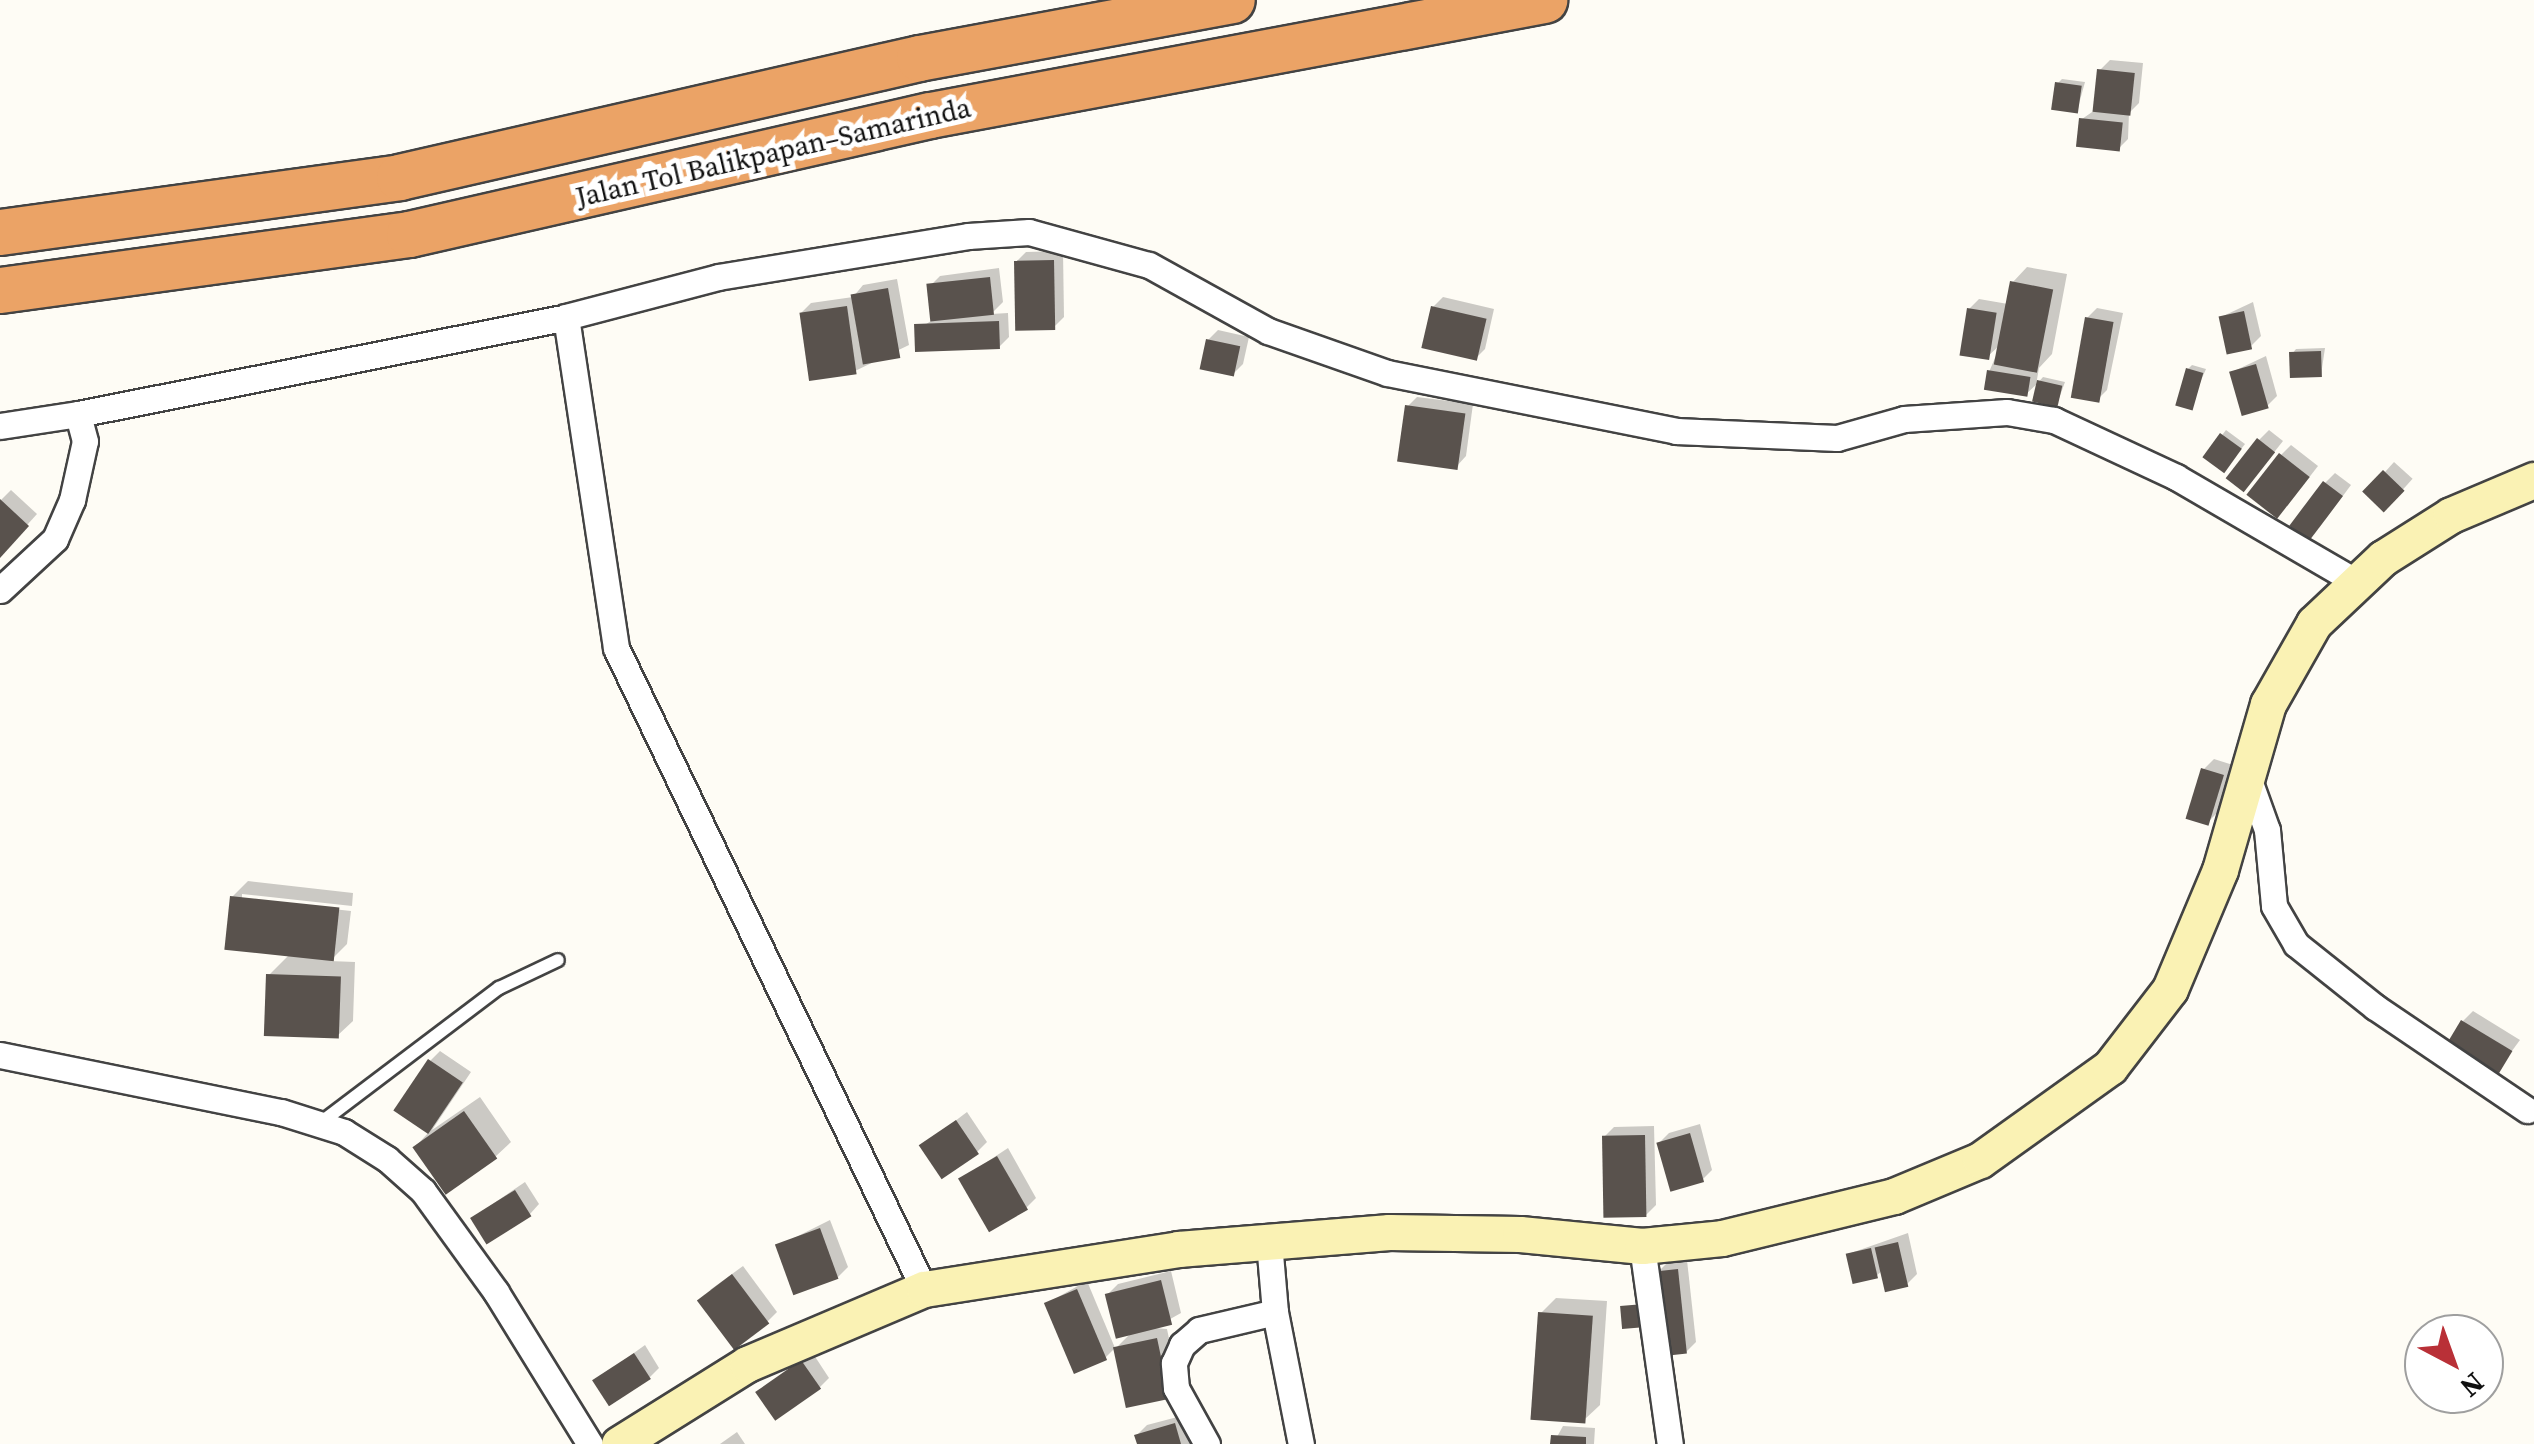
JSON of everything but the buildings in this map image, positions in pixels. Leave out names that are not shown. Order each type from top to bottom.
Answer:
[{"type":"highway","name":"Jalan Tol Balikpapan–Samarinda","points":[[0,232],[399,176],[918,58],[1232,0]]},
{"type":"highway","name":"Jalan Tol Balikpapan–Samarinda","points":[[0,290],[409,234],[930,115],[1544,0]]},
{"type":"street","points":[[0,426],[566,317],[718,278],[968,236],[1028,232],[1149,266],[1268,331],[1387,373],[1676,432],[1837,438],[1904,419],[2007,412],[2054,420],[2176,478],[2356,581]]},
{"type":"street","points":[[566,317],[616,648],[924,1289]]},
{"type":"street","points":[[0,590],[55,539],[67,513],[85,442],[78,414]]},
{"type":"street","points":[[619,1444],[747,1364],[924,1289],[1178,1249],[1269,1242],[1427,1233],[1642,1246],[1773,1230],[1924,1187],[1980,1160],[2069,1102],[2110,1067],[2170,990],[2220,870],[2284,667],[2314,624],[2356,581],[2452,515],[2534,480]]},
{"type":"street","points":[[2249,780],[2267,830],[2274,906],[2296,944],[2527,1110]]},
{"type":"street","points":[[0,1055],[319,1124],[387,1159],[422,1191],[496,1292],[590,1444]]},
{"type":"street","points":[[1269,1242],[1275,1312],[1301,1444]]},
{"type":"street","points":[[1642,1246],[1670,1444]]},
{"type":"street","points":[[1207,1444],[1176,1388],[1174,1362],[1182,1345],[1198,1330],[1275,1312]]},
{"type":"lane","points":[[319,1124],[499,988],[558,960]]}]
